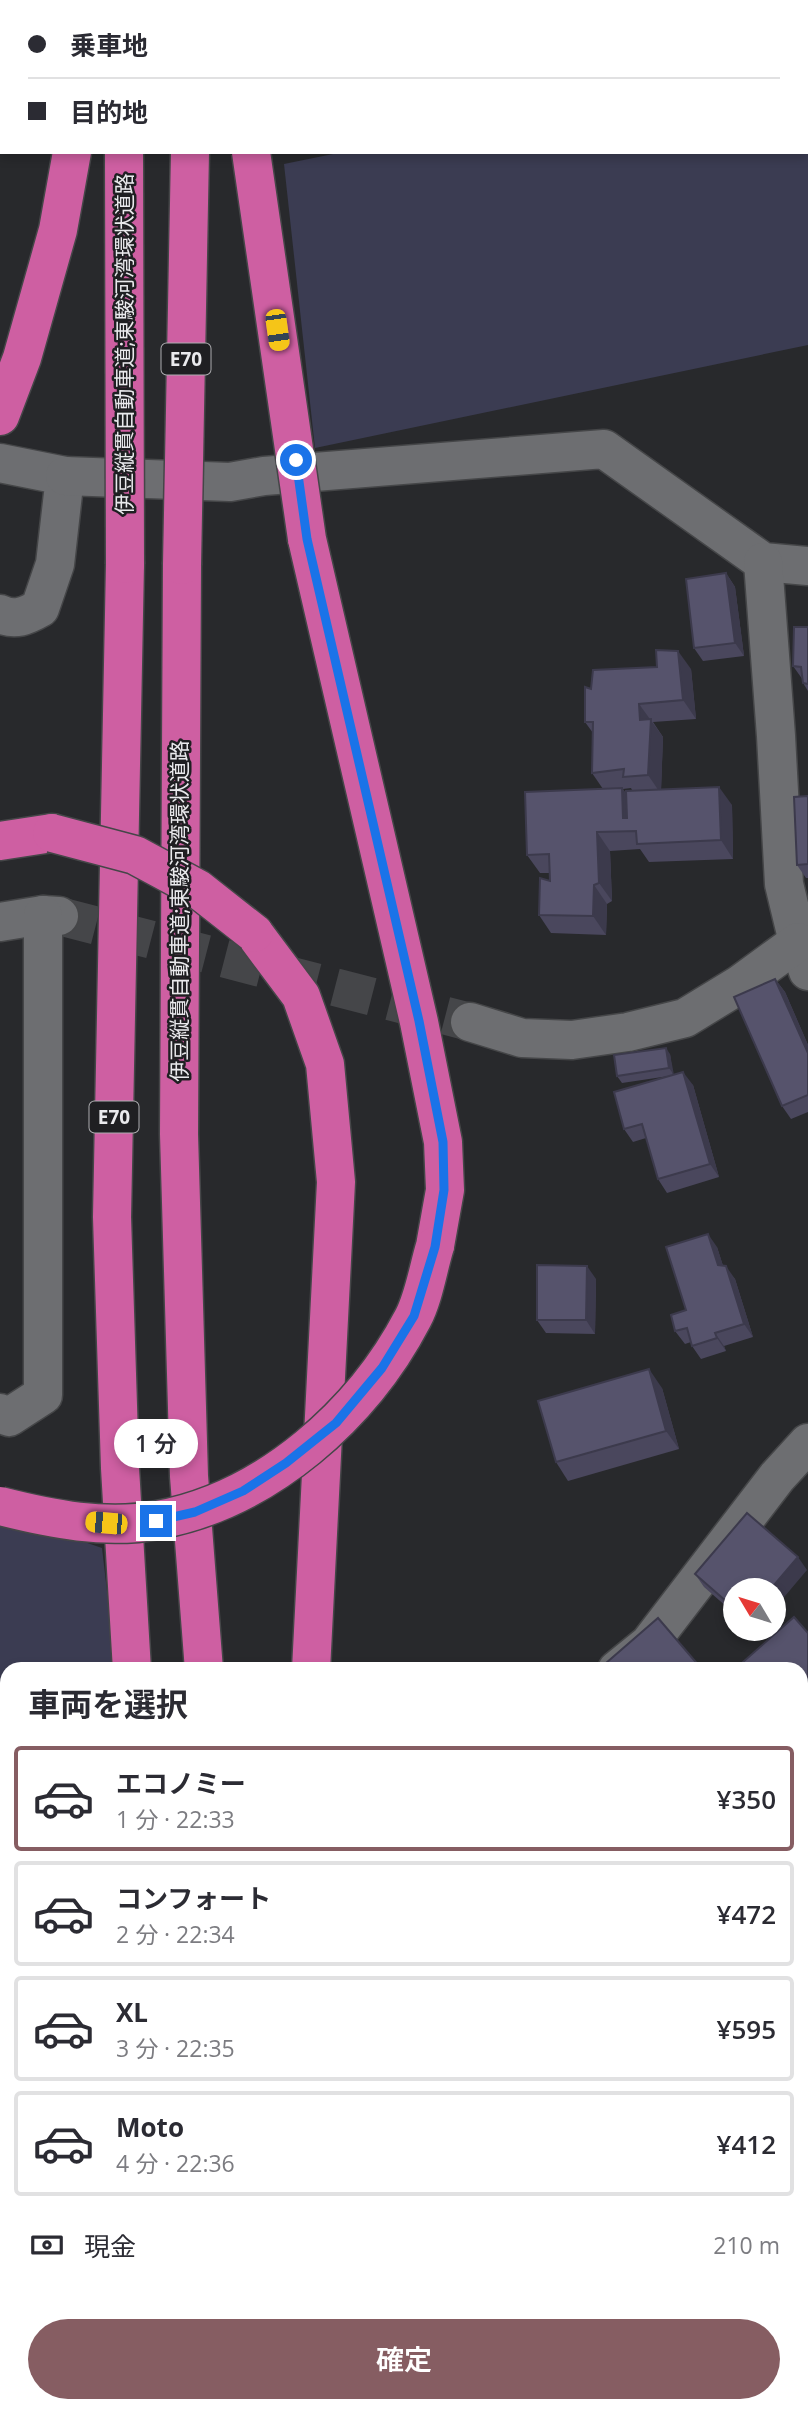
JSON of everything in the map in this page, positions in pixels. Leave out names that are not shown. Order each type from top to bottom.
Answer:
[{"type":"highway","points":[[0,416],[22,358],[58,230],[72,154]]},
{"type":"highway","name":"伊豆縦貫自動車道;東駿河湾環状道路","points":[[124,154],[125,564],[112,1217],[120,1468],[132,1662]]},
{"type":"highway","name":"伊豆縦貫自動車道;東駿河湾環状道路","points":[[190,154],[182,565],[179,1134],[189,1476],[203,1662]]},
{"type":"highway","points":[[0,1506],[60,1519],[106,1523],[156,1521],[195,1512],[243,1491],[286,1463],[336,1423],[382,1368],[414,1316],[435,1247],[444,1190],[443,1142],[419,1021],[307,539],[251,154]]},
{"type":"highway","points":[[0,841],[52,833],[135,855],[198,889],[254,933],[301,996],[325,1065],[336,1182],[312,1662]]},
{"type":"street","points":[[0,463],[65,476],[230,482],[276,475],[604,449],[763,562],[808,566]]},
{"type":"street","points":[[0,614],[9,618],[26,616],[40,608],[55,564],[65,476]]},
{"type":"street","points":[[470,1022],[522,1038],[572,1040],[628,1032],[685,1018],[739,985],[803,956],[784,884],[763,562]]},
{"type":"street","points":[[0,922],[51,916],[43,1395],[9,1417],[0,1413]]},
{"type":"street","points":[[627,1662],[649,1644],[777,1477],[808,1443]]},
{"type":"shaded area","points":[[333,154],[808,154],[808,345],[315,448],[284,164]]},
{"type":"shaded area","points":[[0,1513],[102,1548],[115,1662],[0,1662]]},
{"type":"building","points":[[726,573],[735,643],[694,648],[686,579]]},
{"type":"building","points":[[794,627],[808,627],[808,684],[803,683],[801,667],[793,666]]},
{"type":"building","points":[[656,650],[678,651],[683,700],[639,704],[640,720],[651,719],[648,775],[623,777],[624,769],[592,773],[593,722],[585,722],[585,687],[591,689],[593,670],[657,667]]},
{"type":"building","points":[[719,787],[721,840],[637,844],[636,831],[597,832],[599,883],[594,885],[593,916],[539,915],[540,878],[550,881],[549,854],[527,855],[525,792],[622,788],[623,818],[627,818],[626,791]]},
{"type":"building","points":[[808,796],[808,864],[797,865],[794,797]]},
{"type":"building","points":[[775,979],[808,1053],[808,1095],[782,1106],[734,997]]},
{"type":"building","points":[[666,1048],[669,1068],[617,1076],[614,1055]]},
{"type":"building","points":[[683,1072],[710,1164],[658,1179],[642,1124],[624,1129],[614,1092]]},
{"type":"building","points":[[708,1234],[718,1265],[726,1266],[744,1324],[715,1333],[717,1338],[692,1346],[687,1328],[675,1331],[671,1315],[686,1310],[666,1247]]},
{"type":"building","points":[[537,1265],[587,1266],[586,1320],[537,1320]]},
{"type":"building","points":[[649,1369],[666,1431],[556,1462],[538,1401]]},
{"type":"building","points":[[747,1513],[798,1557],[780,1578],[723,1578],[723,1598],[695,1574]]},
{"type":"building","points":[[794,1617],[808,1633],[808,1662],[743,1662],[766,1642],[786,1642],[786,1624]]},
{"type":"building","points":[[658,1618],[696,1662],[607,1662]]},
{"type":"tunnel","points":[[59,916],[470,1022]]},
{"type":"route","points":[[156,1521],[195,1512],[243,1491],[286,1463],[336,1423],[382,1368],[414,1316],[435,1247],[444,1190],[443,1142],[419,1021],[307,539],[296,460]]}]
